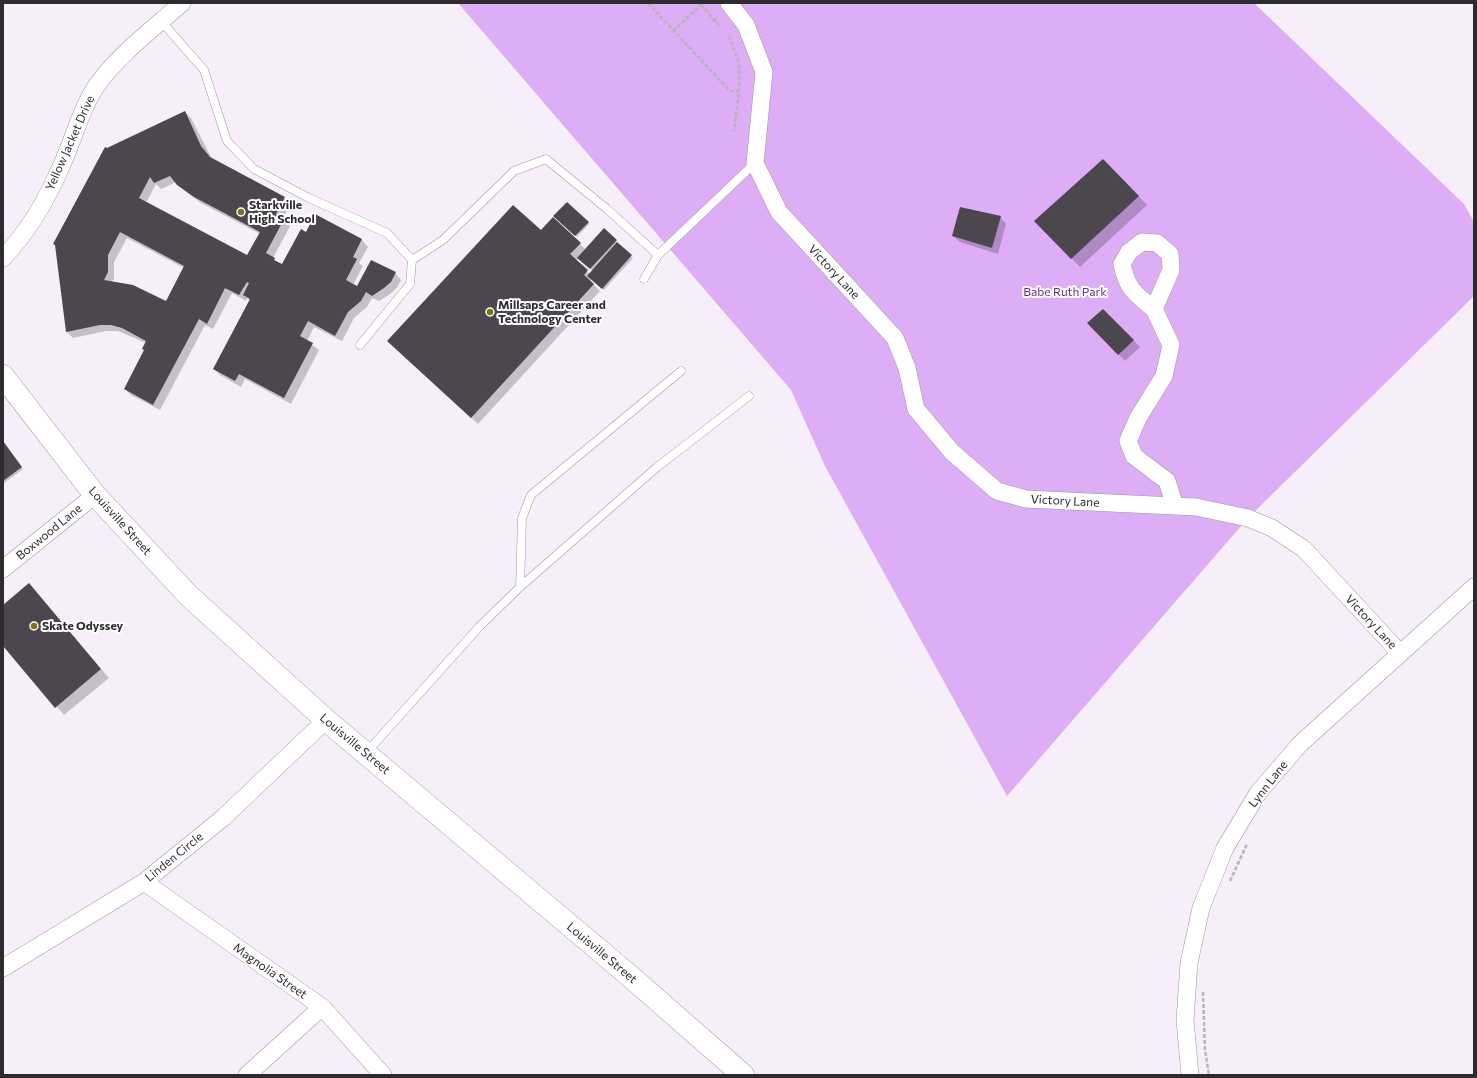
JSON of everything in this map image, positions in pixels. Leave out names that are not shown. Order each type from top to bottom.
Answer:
[{"type":"main road","name":"Louisville Street","points":[[3,376],[95,495],[189,596],[326,720],[625,972],[743,1075]]},
{"type":"street","name":"Yellow Jacket Drive","points":[[3,258],[17,243],[38,211],[60,169],[84,108],[96,86],[112,67],[182,3]]},
{"type":"street","points":[[729,3],[746,26],[764,72],[755,163]]},
{"type":"street","name":"Victory Lane","points":[[755,163],[779,212],[895,338],[907,368],[916,409],[952,452],[998,491],[1026,499],[1196,507],[1248,518],[1272,528],[1304,549],[1400,653]]},
{"type":"street","points":[[1154,309],[1171,345],[1164,376],[1138,418],[1128,441],[1134,456],[1167,481],[1176,506]]},
{"type":"street","name":"Boxwood Lane","points":[[3,569],[95,495]]},
{"type":"street","name":"Lynn Lane","points":[[1190,1075],[1185,1020],[1190,963],[1200,908],[1225,848],[1258,793],[1300,744],[1474,587]]},
{"type":"street","name":"Linden Circle","points":[[3,968],[144,882],[224,817],[326,720]]},
{"type":"street","name":"Magnolia Street","points":[[144,882],[322,1007],[383,1075]]},
{"type":"street","points":[[247,1075],[322,1007]]},
{"type":"lane","points":[[161,21],[204,70],[227,141],[254,169],[309,198],[387,233],[412,260],[410,284],[360,345]]},
{"type":"lane","points":[[412,260],[444,240],[514,171],[546,159],[607,209],[658,255]]},
{"type":"lane","points":[[644,279],[658,255],[755,163]]},
{"type":"lane","points":[[520,586],[522,518],[531,495],[681,371]]},
{"type":"lane","points":[[366,753],[478,627],[520,586],[656,468],[749,396]]},
{"type":"path","points":[[648,3],[730,91],[739,92]]},
{"type":"path","points":[[674,31],[700,4],[720,25]]},
{"type":"path","points":[[729,36],[739,63],[739,92],[734,131]]},
{"type":"path","points":[[1229,882],[1248,842]]},
{"type":"path","points":[[1203,985],[1205,1050],[1209,1075]]},
{"type":"green space","name":"Babe Ruth Park","points":[[458,3],[1254,3],[1464,204],[1474,222],[1474,296],[1248,518],[1007,796],[825,466],[791,390]]},
{"type":"building","points":[[185,111],[201,146],[210,157],[285,197],[276,214],[284,219],[266,253],[275,258],[274,260],[282,264],[301,229],[306,232],[315,214],[362,239],[353,257],[357,259],[346,280],[357,286],[371,260],[396,272],[391,282],[372,296],[366,292],[361,301],[348,312],[335,336],[308,321],[300,336],[313,343],[284,398],[239,374],[235,381],[213,369],[250,299],[243,295],[249,283],[247,282],[239,295],[225,288],[207,324],[199,319],[153,405],[124,389],[144,350],[142,349],[146,341],[122,328],[111,325],[100,325],[66,332],[55,245],[53,244],[105,147],[107,148]],"holes":[[[170,176],[177,185],[194,197],[260,232],[247,255],[139,198],[150,177],[154,183]],[[120,232],[184,266],[166,301],[133,285],[104,280],[108,272],[108,255]]]},
{"type":"building","points":[[1103,159],[1139,196],[1071,259],[1034,221]]},
{"type":"building","points":[[567,202],[589,222],[575,236],[553,216]]},
{"type":"building","name":"Millsaps Career and Technology Center","points":[[513,205],[541,230],[553,217],[581,243],[570,254],[588,270],[584,275],[594,284],[471,418],[387,341]]},
{"type":"building","points":[[960,207],[1001,216],[992,248],[952,236]]},
{"type":"building","points":[[604,228],[617,240],[590,269],[577,258]]},
{"type":"building","points":[[617,242],[632,255],[602,289],[587,276]]},
{"type":"building","points":[[1103,309],[1134,340],[1118,355],[1087,323]]},
{"type":"building","points":[[3,441],[22,467],[3,481]]},
{"type":"building","name":"Skate Odyssey","points":[[29,583],[101,669],[55,708],[3,646],[3,605]]},
{"type":"place","name":"Starkville High School","points":[[241,212]]},
{"type":"place","name":"Millsaps Career and Technology Center","points":[[490,312]]},
{"type":"place","name":"Skate Odyssey","points":[[34,626]]}]
